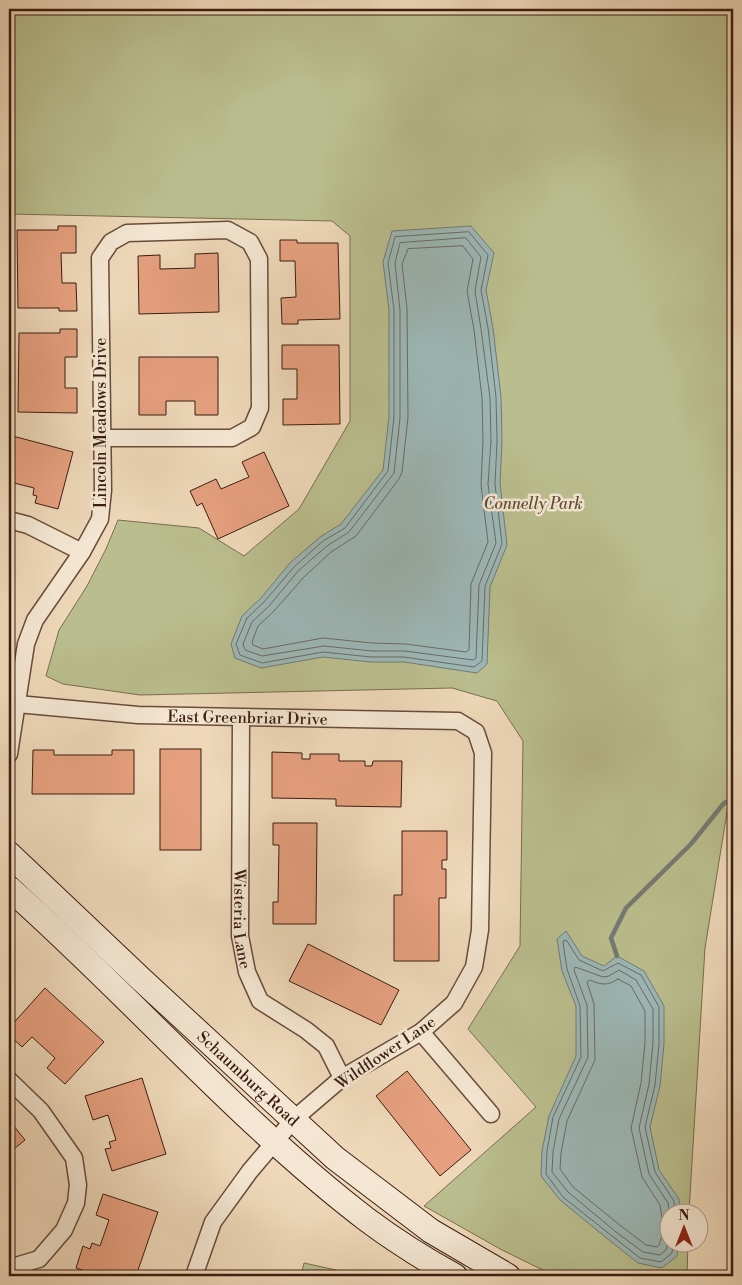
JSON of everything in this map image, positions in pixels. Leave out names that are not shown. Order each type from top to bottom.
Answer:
[{"type":"street","name":"Lincoln Meadows Drive","points":[[9,754],[26,644],[35,620],[82,552],[100,519],[103,490],[103,438],[100,258],[111,242],[127,233],[228,230],[250,242],[258,260],[260,408],[252,427],[232,438],[103,438]]},
{"type":"street","points":[[9,520],[28,525],[82,552]]},
{"type":"street","name":"East Greenbriar Drive","points":[[17,704],[138,716],[458,721],[476,732]]},
{"type":"street","name":"Wisteria Lane","points":[[241,718],[240,936],[247,972],[260,1001],[306,1030],[326,1046],[342,1078]]},
{"type":"street","name":"Wildflower Lane","points":[[194,1276],[212,1222],[250,1171],[294,1119],[342,1078],[421,1032],[454,1003],[474,967],[480,930],[483,753],[476,732]]},
{"type":"street","name":"Schaumburg Road","points":[[9,854],[335,1158],[431,1231],[508,1276]]},
{"type":"street","name":"Schaumburg Road","points":[[9,888],[274,1143],[366,1219],[400,1243],[455,1276]]},
{"type":"street","points":[[421,1032],[491,1114]]},
{"type":"street","points":[[9,1080],[41,1112],[74,1158],[78,1185],[76,1203],[64,1230],[39,1259],[9,1268]]},
{"type":"green space","name":"Connelly Park","points":[[9,9],[733,9],[733,812],[727,812],[705,948],[690,1202],[660,1202],[660,1252],[688,1252],[687,1276],[555,1276],[502,1250],[424,1206],[536,1107],[468,1029],[520,946],[523,741],[497,701],[452,688],[140,695],[63,684],[46,676],[59,630],[87,586],[118,520],[199,528],[244,556],[299,509],[350,421],[350,236],[332,221],[9,214]]},
{"type":"green space","points":[[304,1263],[345,1272],[344,1276],[301,1276]]},
{"type":"water","points":[[471,226],[494,253],[486,290],[493,328],[501,397],[502,441],[500,483],[507,545],[490,587],[487,664],[477,673],[404,662],[371,662],[323,657],[261,668],[235,658],[231,644],[242,616],[261,598],[290,563],[320,537],[341,524],[383,470],[389,417],[389,310],[383,262],[392,231]]},
{"type":"water","points":[[566,931],[582,956],[604,966],[617,956],[644,971],[664,1006],[664,1044],[660,1086],[650,1127],[659,1170],[679,1202],[660,1202],[660,1252],[677,1252],[677,1256],[662,1268],[638,1263],[560,1200],[541,1176],[542,1151],[549,1116],[576,1056],[576,1006],[562,971],[557,939]]},
{"type":"building","points":[[58,226],[76,226],[76,253],[61,253],[62,283],[76,283],[77,311],[59,311],[59,308],[18,308],[17,230],[58,230]]},
{"type":"building","points":[[280,240],[297,240],[297,243],[338,243],[340,319],[298,320],[298,324],[282,324],[281,298],[296,297],[295,261],[280,261]]},
{"type":"building","points":[[218,253],[219,312],[139,314],[138,256],[160,255],[160,269],[195,268],[195,254]]},
{"type":"building","points":[[60,329],[77,329],[77,357],[65,357],[65,388],[77,388],[77,413],[18,412],[19,333],[60,333]]},
{"type":"building","points":[[282,345],[339,345],[340,424],[283,425],[283,399],[297,399],[297,369],[282,369]]},
{"type":"building","points":[[139,357],[218,357],[218,415],[195,415],[195,401],[166,401],[166,415],[139,415]]},
{"type":"building","points":[[9,435],[73,452],[58,509],[35,503],[37,496],[33,495],[34,488],[10,482],[9,485]]},
{"type":"building","points":[[264,452],[289,506],[218,539],[202,503],[197,506],[190,491],[216,479],[221,489],[249,477],[242,462]]},
{"type":"building","points":[[9,549],[14,550],[9,587]]},
{"type":"building","points":[[160,749],[201,749],[201,850],[160,850]]},
{"type":"building","points":[[33,750],[54,750],[54,755],[112,755],[112,750],[134,750],[134,794],[32,794]]},
{"type":"building","points":[[272,752],[302,753],[302,759],[310,759],[310,754],[339,754],[339,761],[365,761],[365,766],[372,766],[373,761],[402,761],[401,807],[336,806],[336,799],[272,798]]},
{"type":"building","points":[[273,823],[317,823],[316,924],[273,924],[273,902],[278,902],[279,845],[273,845]]},
{"type":"building","points":[[402,831],[447,831],[447,860],[442,860],[442,869],[446,869],[446,898],[439,898],[439,961],[394,961],[394,895],[402,895]]},
{"type":"building","points":[[308,944],[399,990],[381,1025],[289,981]]},
{"type":"building","points":[[45,988],[104,1042],[65,1084],[47,1068],[55,1058],[32,1037],[22,1047],[9,1035],[9,1028]]},
{"type":"building","points":[[407,1071],[471,1150],[440,1176],[376,1096]]},
{"type":"building","points":[[142,1078],[166,1154],[112,1171],[105,1149],[111,1148],[109,1142],[116,1140],[108,1115],[93,1120],[85,1096]]},
{"type":"building","points":[[733,1101],[733,1276],[732,1276]]},
{"type":"building","points":[[9,1120],[25,1140],[9,1153]]},
{"type":"building","points":[[103,1194],[158,1212],[136,1276],[100,1276],[76,1268],[83,1246],[90,1249],[92,1243],[100,1246],[109,1220],[96,1215]]},
{"type":"waterway","points":[[617,956],[611,938],[626,908],[691,844],[724,803],[733,800]]}]
